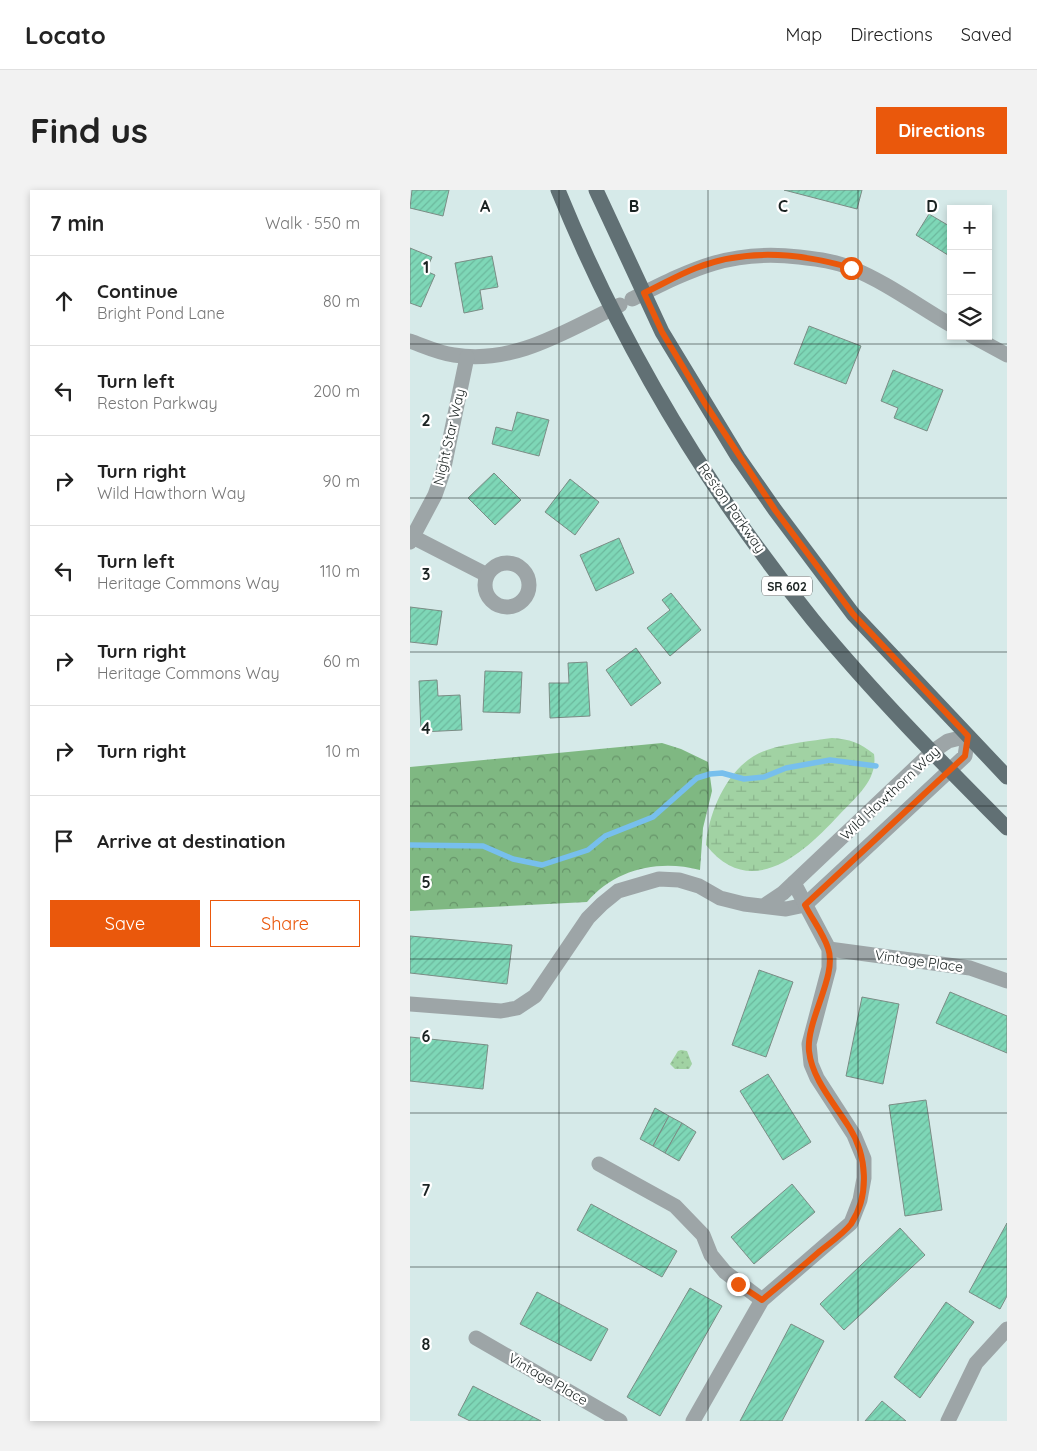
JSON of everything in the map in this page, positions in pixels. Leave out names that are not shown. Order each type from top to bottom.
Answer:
[{"type":"main road","name":"Reston Parkway","points":[[558,190],[627,301],[662,332],[704,402],[775,510],[853,614],[1007,777]]},
{"type":"main road","name":"Reston Parkway","points":[[596,190],[627,301],[678,427],[777,574],[844,656],[948,769],[1007,828]]},
{"type":"street","points":[[410,341],[451,355],[467,357],[519,351],[546,342],[696,268],[729,258],[781,255],[821,259],[851,268],[947,323]]},
{"type":"street","points":[[979,340],[1007,355]]},
{"type":"street","name":"Night Star Way","points":[[411,539],[435,494],[443,472],[467,357]]},
{"type":"street","points":[[411,539],[487,575]]},
{"type":"street","name":"Wild Hawthorn Way","points":[[765,905],[794,883],[932,752],[948,741],[968,736],[965,756],[948,769],[826,888],[805,905]]},
{"type":"street","points":[[410,1004],[501,1011],[517,1008],[535,996],[588,918],[618,891],[638,884],[660,879],[679,880],[699,886],[720,898],[744,904],[786,909],[805,905]]},
{"type":"street","points":[[693,1421],[762,1300],[851,1223],[860,1200],[864,1178],[864,1158],[854,1135],[817,1078],[811,1064],[809,1044],[830,968],[829,949],[794,883]]},
{"type":"street","name":"Vintage Place","points":[[829,949],[970,968],[1007,981]]},
{"type":"street","points":[[599,1164],[675,1206],[703,1235],[711,1255],[725,1272],[762,1300]]},
{"type":"street","points":[[948,1421],[976,1363],[1007,1329]]},
{"type":"street","name":"Vintage Place","points":[[476,1338],[620,1421]]},
{"type":"green space","points":[[832,738],[854,742],[874,754],[873,772],[859,795],[810,844],[776,866],[759,871],[741,870],[723,862],[706,845],[708,831],[717,802],[732,776],[742,765],[754,756],[767,750],[799,742]]},
{"type":"green space","points":[[662,743],[681,749],[708,762],[712,791],[703,828],[700,870],[669,866],[654,867],[624,874],[598,891],[587,902],[410,911],[410,767]]},
{"type":"green space","points":[[678,1051],[687,1051],[692,1064],[689,1069],[675,1069],[670,1064]]},
{"type":"building","points":[[412,190],[449,190],[443,216],[410,208]]},
{"type":"building","points":[[784,190],[862,190],[857,209]]},
{"type":"building","points":[[929,214],[947,225],[947,254],[916,235]]},
{"type":"building","points":[[410,248],[432,257],[426,271],[435,275],[421,307],[410,303]]},
{"type":"building","points":[[492,256],[498,287],[480,290],[483,309],[464,313],[455,263]]},
{"type":"building","points":[[809,326],[861,346],[846,384],[794,364]]},
{"type":"building","points":[[893,370],[943,390],[927,431],[894,418],[898,408],[881,401]]},
{"type":"building","points":[[517,412],[549,420],[539,456],[492,444],[496,427],[512,431]]},
{"type":"building","points":[[494,473],[521,500],[495,525],[468,498]]},
{"type":"building","points":[[570,479],[599,502],[575,535],[545,512]]},
{"type":"building","points":[[619,538],[634,573],[596,591],[580,555]]},
{"type":"building","points":[[671,593],[701,630],[670,656],[647,628],[670,610],[662,600]]},
{"type":"building","points":[[410,607],[442,611],[437,645],[410,642]]},
{"type":"building","points":[[636,648],[661,683],[631,706],[606,670]]},
{"type":"building","points":[[587,662],[590,716],[550,718],[549,683],[569,683],[568,663]]},
{"type":"building","points":[[485,671],[522,672],[520,713],[483,712]]},
{"type":"building","points":[[437,680],[438,696],[460,695],[462,730],[421,732],[419,681]]},
{"type":"building","points":[[410,936],[512,945],[507,984],[410,973]]},
{"type":"building","points":[[759,970],[793,982],[766,1057],[732,1045]]},
{"type":"building","points":[[950,992],[1007,1016],[1007,1053],[936,1023]]},
{"type":"building","points":[[862,997],[899,1004],[883,1084],[846,1076]]},
{"type":"building","points":[[410,1037],[488,1045],[483,1089],[410,1081]]},
{"type":"building","points":[[768,1074],[811,1142],[783,1160],[740,1091]]},
{"type":"building","points":[[926,1100],[942,1210],[905,1216],[889,1105]]},
{"type":"building","points":[[655,1108],[669,1116],[653,1146],[640,1139]]},
{"type":"building","points":[[669,1116],[682,1123],[665,1153],[653,1146]]},
{"type":"building","points":[[682,1123],[696,1132],[679,1161],[665,1153]]},
{"type":"building","points":[[792,1184],[815,1212],[754,1264],[731,1237]]},
{"type":"building","points":[[591,1204],[677,1251],[662,1277],[577,1230]]},
{"type":"building","points":[[1007,1223],[1007,1296],[1000,1309],[969,1292]]},
{"type":"building","points":[[900,1228],[925,1255],[844,1330],[820,1304]]},
{"type":"building","points":[[690,1288],[722,1306],[660,1416],[627,1397]]},
{"type":"building","points":[[537,1292],[608,1329],[591,1361],[520,1324]]},
{"type":"building","points":[[946,1302],[974,1322],[920,1398],[894,1377]]},
{"type":"building","points":[[791,1324],[824,1341],[782,1421],[740,1421]]},
{"type":"building","points":[[473,1386],[541,1421],[470,1421],[458,1415]]},
{"type":"building","points":[[882,1401],[906,1421],[865,1421]]},
{"type":"waterway","points":[[410,845],[483,846],[513,859],[542,865],[588,850],[605,836],[653,817],[697,778],[710,774],[722,773],[744,779],[764,777],[786,768],[830,760],[876,766]]},
{"type":"route","points":[[738,1284],[762,1300],[836,1238],[851,1223],[860,1200],[864,1178],[864,1158],[854,1135],[817,1078],[811,1064],[809,1044],[830,968],[829,949],[805,905],[826,888],[948,769],[965,756],[968,736],[853,614],[775,510],[738,457],[704,402],[662,332],[644,293],[696,268],[744,255],[781,255],[821,259],[851,268]]}]
